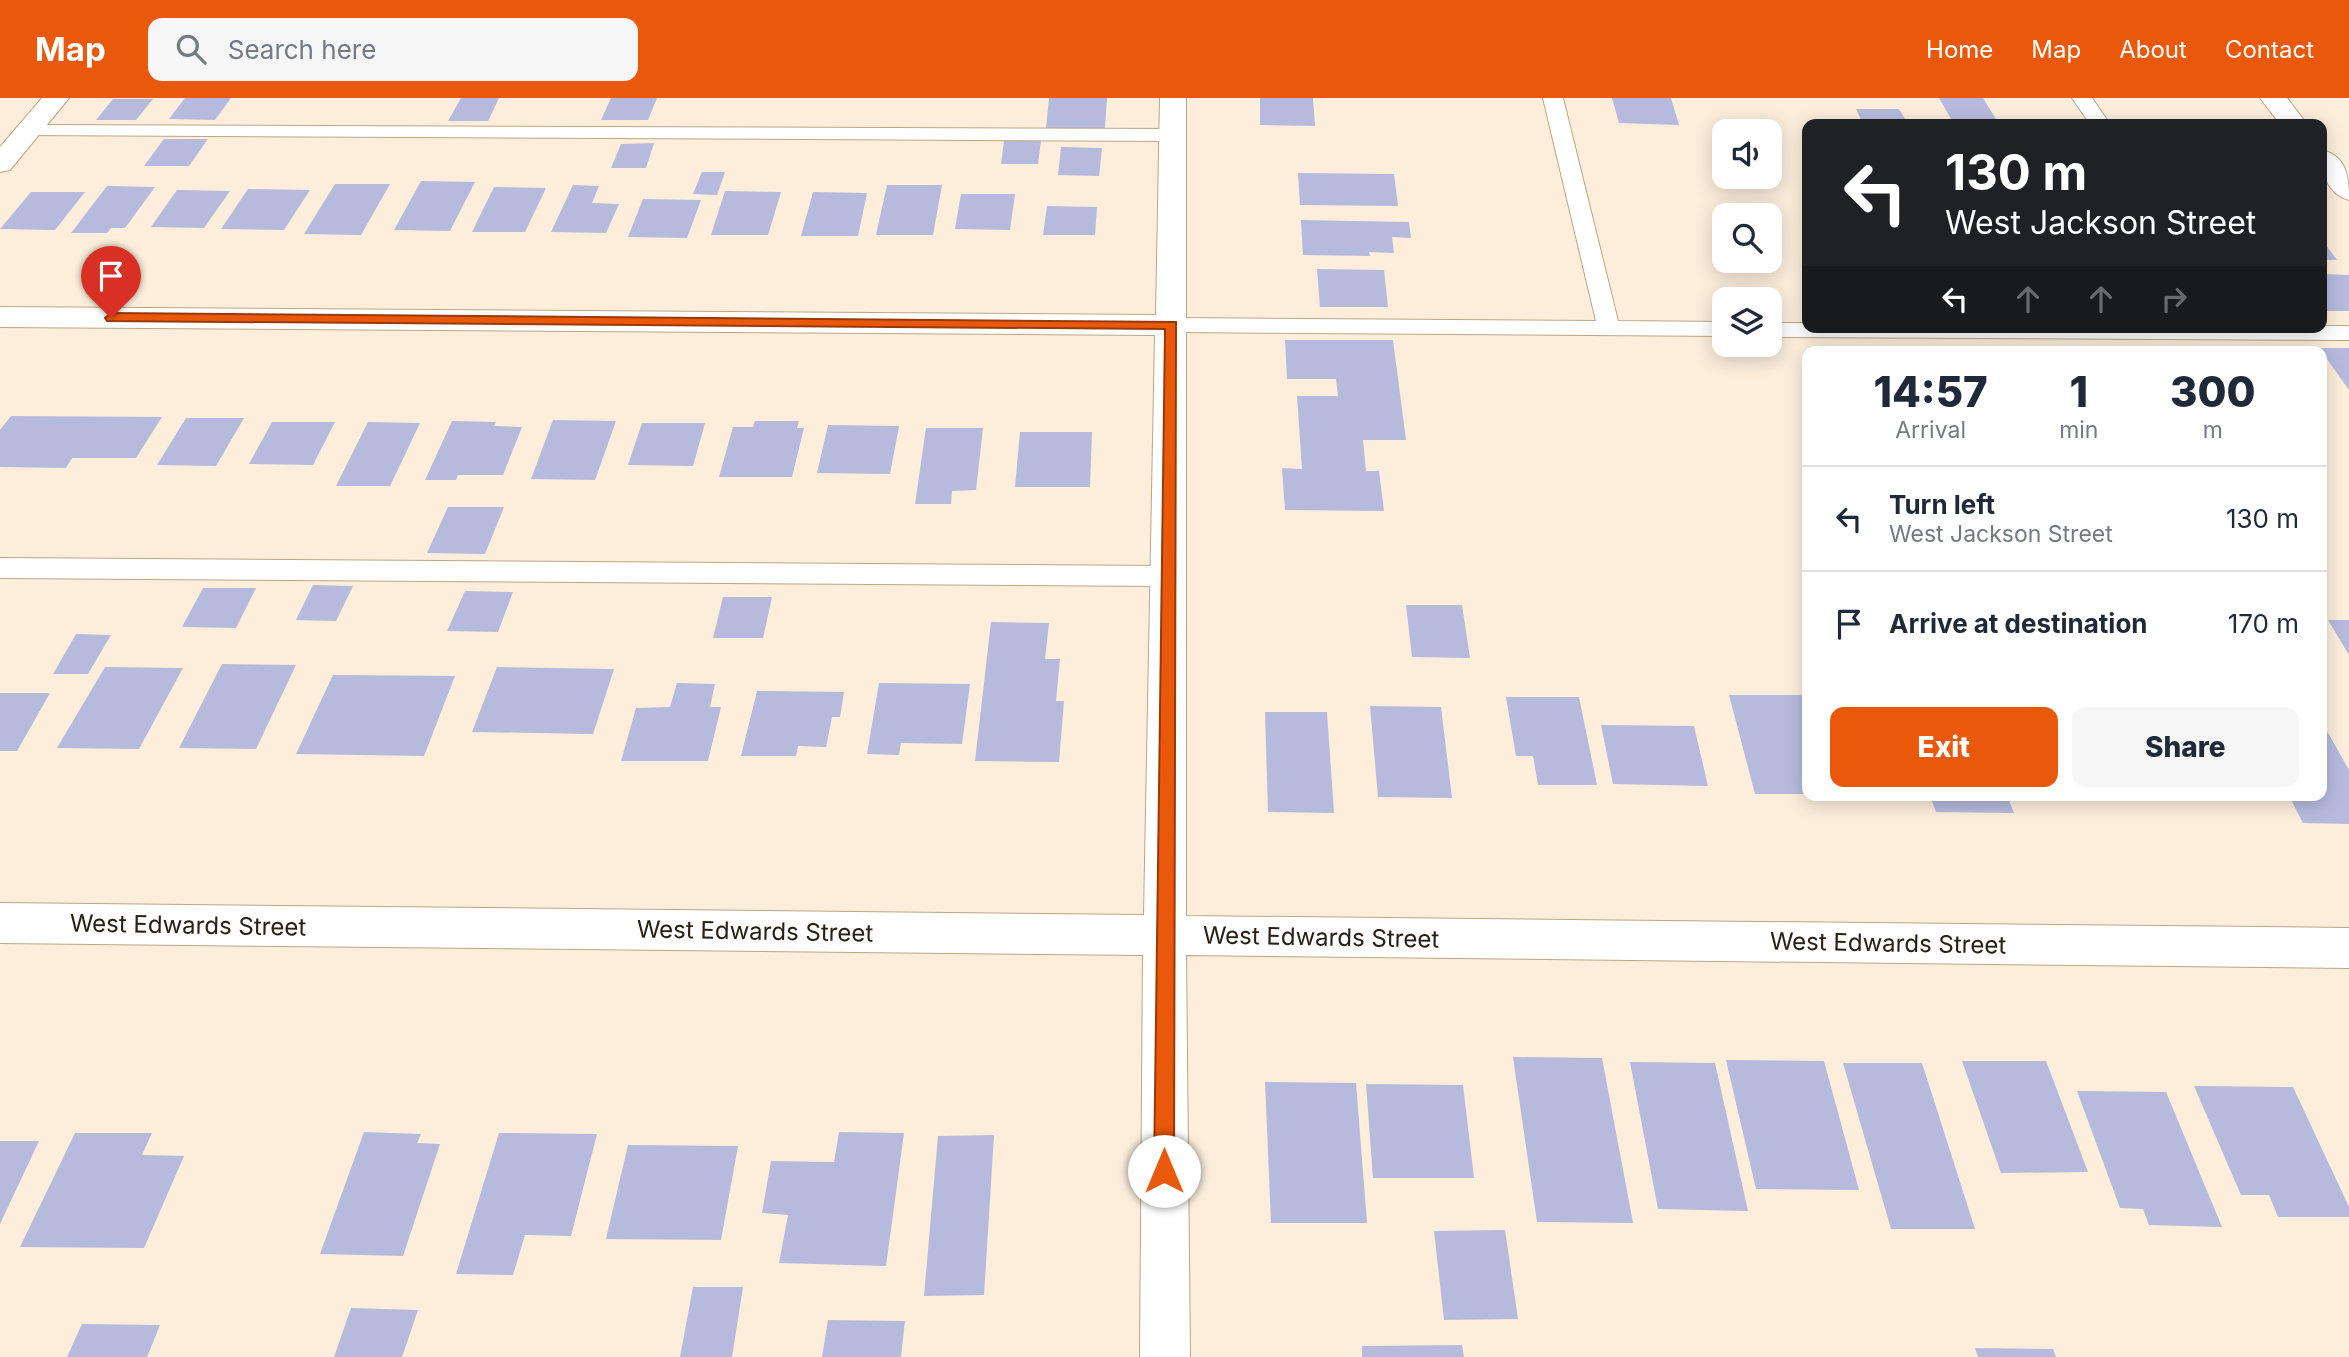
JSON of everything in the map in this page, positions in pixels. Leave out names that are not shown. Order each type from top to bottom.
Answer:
[{"type":"street","points":[[0,164],[56,98]]},
{"type":"street","points":[[1165,1357],[1165,936],[1173,98]]},
{"type":"street","points":[[2273,98],[2290,119]]},
{"type":"street","points":[[2327,164],[2349,191]]},
{"type":"street","points":[[0,317],[1172,325]]},
{"type":"street","name":"West Edwards Street","points":[[0,923],[2349,948]]},
{"type":"lane","points":[[1553,98],[1609,328]]},
{"type":"lane","points":[[2082,98],[2096,119]]},
{"type":"lane","points":[[29,131],[1174,135]]},
{"type":"lane","points":[[1172,325],[1712,329]]},
{"type":"lane","points":[[1782,330],[1802,330]]},
{"type":"lane","points":[[2327,332],[2349,332]]},
{"type":"lane","points":[[0,568],[1168,576]]},
{"type":"building","points":[[185,98],[231,98],[215,120],[169,119]]},
{"type":"building","points":[[461,98],[499,98],[488,121],[448,121]]},
{"type":"building","points":[[611,98],[657,98],[648,120],[601,120]]},
{"type":"building","points":[[1049,98],[1107,98],[1105,128],[1046,128]]},
{"type":"building","points":[[1260,98],[1313,98],[1315,126],[1260,125]]},
{"type":"building","points":[[1612,98],[1671,98],[1679,125],[1619,123]]},
{"type":"building","points":[[1939,98],[1983,98],[1996,119],[1951,119]]},
{"type":"building","points":[[113,99],[153,99],[136,120],[96,120]]},
{"type":"building","points":[[1856,109],[1899,109],[1905,119],[1861,119]]},
{"type":"building","points":[[164,139],[208,139],[189,166],[144,166]]},
{"type":"building","points":[[1004,141],[1041,141],[1038,164],[1001,164]]},
{"type":"building","points":[[654,143],[646,168],[611,168],[621,144]]},
{"type":"building","points":[[1061,147],[1102,148],[1099,176],[1058,175]]},
{"type":"building","points":[[702,172],[725,172],[717,195],[693,194]]},
{"type":"building","points":[[1298,173],[1394,174],[1398,206],[1300,205]]},
{"type":"building","points":[[421,181],[475,182],[450,231],[394,230]]},
{"type":"building","points":[[335,184],[390,184],[361,235],[304,234]]},
{"type":"building","points":[[573,185],[599,186],[592,203],[619,204],[606,233],[551,232]]},
{"type":"building","points":[[887,185],[942,185],[933,235],[876,235]]},
{"type":"building","points":[[107,186],[155,187],[125,228],[111,228],[107,233],[71,233]]},
{"type":"building","points":[[494,187],[546,188],[525,232],[472,232]]},
{"type":"building","points":[[248,189],[310,190],[284,230],[221,229]]},
{"type":"building","points":[[177,190],[230,191],[204,228],[151,227]]},
{"type":"building","points":[[725,191],[781,192],[768,235],[711,235]]},
{"type":"building","points":[[31,192],[85,192],[55,230],[0,229]]},
{"type":"building","points":[[813,192],[867,193],[858,236],[801,236]]},
{"type":"building","points":[[961,194],[1015,194],[1010,230],[955,229]]},
{"type":"building","points":[[643,199],[701,200],[687,238],[628,237]]},
{"type":"building","points":[[1047,206],[1097,207],[1095,235],[1043,235]]},
{"type":"building","points":[[1301,220],[1409,222],[1411,238],[1392,237],[1394,253],[1369,252],[1370,256],[1303,255]]},
{"type":"building","points":[[2327,247],[2337,260],[2327,260]]},
{"type":"building","points":[[1317,269],[1384,270],[1388,307],[1320,307]]},
{"type":"building","points":[[2327,274],[2349,275],[2349,311],[2327,311]]},
{"type":"building","points":[[1285,340],[1393,340],[1406,440],[1363,440],[1366,471],[1379,471],[1384,511],[1285,510],[1282,468],[1302,469],[1297,396],[1338,396],[1336,379],[1287,379]]},
{"type":"building","points":[[2327,348],[2349,348],[2349,390],[2327,359]]},
{"type":"building","points":[[11,416],[162,417],[136,458],[72,458],[66,468],[0,467],[0,430]]},
{"type":"building","points":[[186,418],[244,418],[216,466],[157,465]]},
{"type":"building","points":[[553,420],[616,421],[595,480],[531,479]]},
{"type":"building","points":[[452,421],[496,422],[494,426],[522,427],[503,475],[458,475],[456,480],[425,480]]},
{"type":"building","points":[[755,421],[799,421],[797,428],[804,428],[792,477],[719,477],[733,427],[753,427]]},
{"type":"building","points":[[272,422],[335,422],[313,465],[249,464]]},
{"type":"building","points":[[368,422],[420,423],[390,486],[336,486]]},
{"type":"building","points":[[642,423],[705,423],[693,466],[628,465]]},
{"type":"building","points":[[828,425],[899,426],[890,474],[817,473]]},
{"type":"building","points":[[926,428],[983,428],[976,490],[952,491],[951,504],[915,504]]},
{"type":"building","points":[[1020,432],[1092,432],[1090,487],[1015,487]]},
{"type":"building","points":[[448,507],[504,507],[485,554],[427,553]]},
{"type":"building","points":[[313,585],[353,586],[336,621],[296,620]]},
{"type":"building","points":[[203,588],[256,588],[236,628],[182,627]]},
{"type":"building","points":[[465,591],[513,592],[498,632],[447,631]]},
{"type":"building","points":[[723,597],[772,597],[763,638],[713,638]]},
{"type":"building","points":[[1406,605],[1462,605],[1470,658],[1412,657]]},
{"type":"building","points":[[2328,620],[2349,620],[2349,655]]},
{"type":"building","points":[[991,622],[1049,623],[1045,659],[1060,659],[1056,701],[1064,701],[1059,762],[975,761]]},
{"type":"building","points":[[76,634],[111,635],[88,674],[53,674]]},
{"type":"building","points":[[222,664],[296,665],[256,749],[179,748]]},
{"type":"building","points":[[105,667],[183,668],[139,749],[57,748]]},
{"type":"building","points":[[497,667],[614,669],[593,734],[472,732]]},
{"type":"building","points":[[333,675],[455,676],[424,756],[296,754]]},
{"type":"building","points":[[677,683],[715,684],[710,707],[721,707],[708,761],[621,761],[636,708],[670,707]]},
{"type":"building","points":[[879,683],[970,684],[962,744],[901,743],[899,755],[867,754]]},
{"type":"building","points":[[757,691],[844,692],[840,717],[832,717],[826,747],[798,746],[796,756],[741,756]]},
{"type":"building","points":[[0,693],[50,693],[17,751],[0,751]]},
{"type":"building","points":[[1729,695],[1802,695],[1802,794],[1755,794]]},
{"type":"building","points":[[1506,697],[1579,697],[1597,785],[1538,785],[1533,756],[1516,756]]},
{"type":"building","points":[[1370,706],[1441,707],[1452,798],[1378,797]]},
{"type":"building","points":[[1265,712],[1327,712],[1334,813],[1268,812]]},
{"type":"building","points":[[1601,725],[1694,726],[1708,786],[1613,784]]},
{"type":"building","points":[[2327,731],[2349,770],[2349,824],[2303,823],[2292,801],[2327,801]]},
{"type":"building","points":[[1932,801],[2009,801],[2014,813],[1936,812]]},
{"type":"building","points":[[1513,1057],[1602,1058],[1633,1223],[1537,1222]]},
{"type":"building","points":[[1726,1060],[1824,1061],[1859,1190],[1756,1189]]},
{"type":"building","points":[[1962,1061],[2046,1061],[2088,1172],[2001,1173]]},
{"type":"building","points":[[1630,1062],[1715,1063],[1748,1211],[1658,1209]]},
{"type":"building","points":[[1843,1063],[1922,1063],[1975,1229],[1891,1229]]},
{"type":"building","points":[[1265,1082],[1356,1083],[1367,1223],[1271,1223]]},
{"type":"building","points":[[1366,1084],[1463,1085],[1474,1178],[1373,1178]]},
{"type":"building","points":[[2194,1086],[2293,1087],[2349,1207],[2349,1217],[2278,1217],[2269,1195],[2241,1195]]},
{"type":"building","points":[[2077,1091],[2166,1092],[2222,1227],[2149,1225],[2143,1209],[2120,1208]]},
{"type":"building","points":[[364,1132],[421,1134],[417,1143],[440,1144],[403,1256],[320,1254]]},
{"type":"building","points":[[839,1132],[904,1133],[886,1266],[779,1263],[788,1215],[762,1213],[771,1161],[834,1162]]},
{"type":"building","points":[[75,1133],[152,1133],[142,1155],[184,1156],[144,1248],[20,1247]]},
{"type":"building","points":[[499,1133],[597,1134],[571,1236],[525,1235],[513,1275],[456,1274]]},
{"type":"building","points":[[994,1135],[984,1295],[924,1296],[938,1136]]},
{"type":"building","points":[[0,1141],[39,1141],[0,1224]]},
{"type":"building","points":[[628,1145],[738,1146],[721,1240],[606,1239]]},
{"type":"building","points":[[1505,1230],[1518,1319],[1444,1320],[1434,1231]]},
{"type":"building","points":[[693,1287],[743,1287],[732,1357],[680,1357]]},
{"type":"building","points":[[351,1308],[418,1310],[402,1357],[334,1357]]},
{"type":"building","points":[[828,1320],[905,1321],[901,1357],[822,1357]]},
{"type":"building","points":[[82,1324],[160,1325],[147,1357],[67,1357]]},
{"type":"building","points":[[1462,1345],[1464,1357],[1362,1357],[1362,1346]]},
{"type":"building","points":[[1975,1348],[2053,1349],[2056,1357],[1978,1357]]},
{"type":"route","points":[[111,318],[1172,325],[1164,1171]]}]
